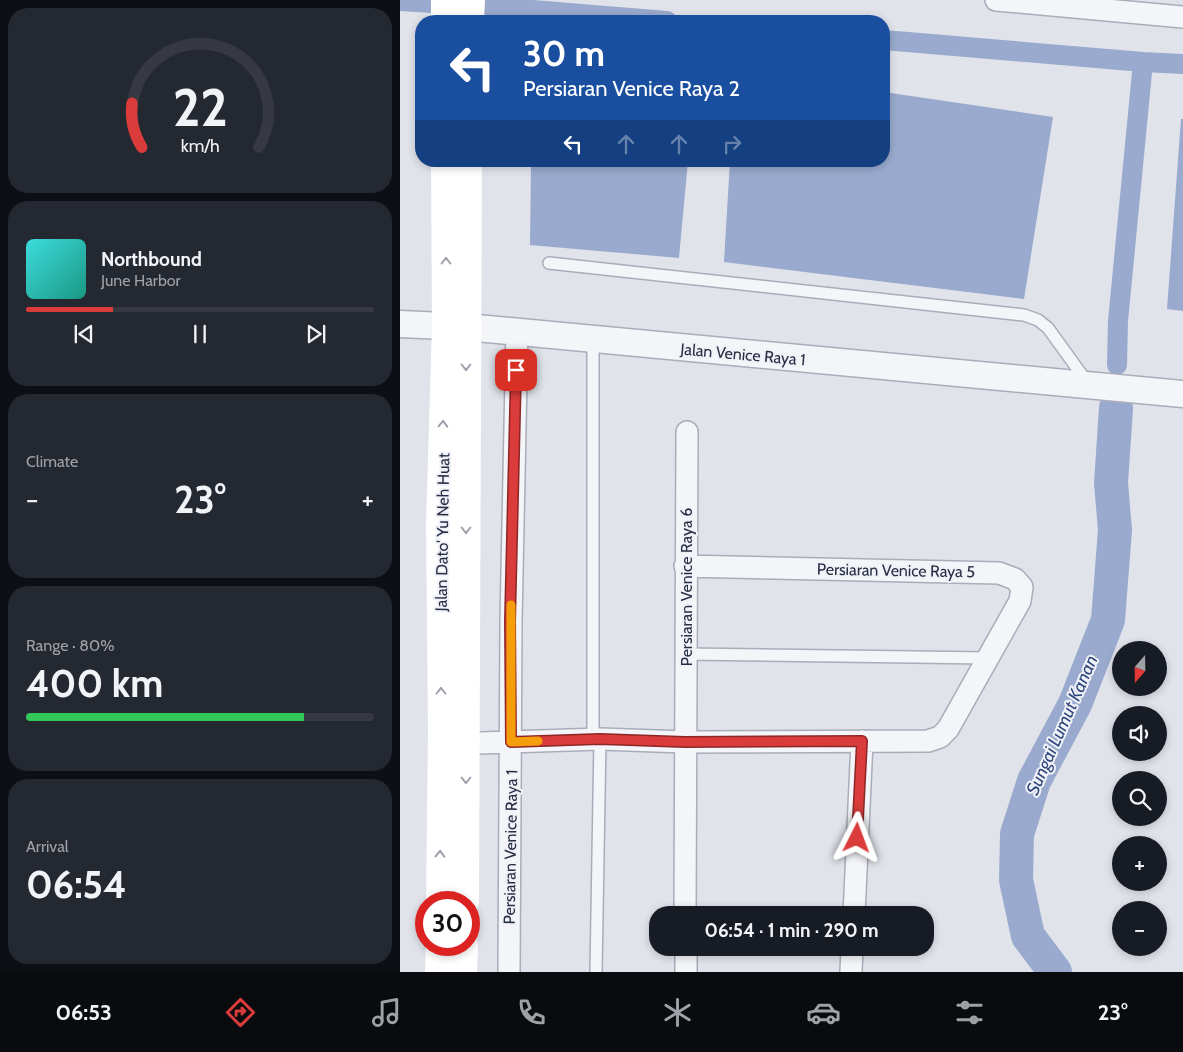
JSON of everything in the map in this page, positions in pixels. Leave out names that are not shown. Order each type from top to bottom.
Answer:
[{"type":"main road","points":[[445,0],[445,15]]},
{"type":"main road","points":[[470,15],[471,0]]},
{"type":"main road","name":"Jalan Dato' Yu Neh Huat","points":[[445,167],[456,326]]},
{"type":"main road","name":"Jalan Dato' Yu Neh Huat","points":[[463,891],[454,744],[456,326],[468,167]]},
{"type":"main road","name":"Jalan Dato' Yu Neh Huat","points":[[441,891],[454,744]]},
{"type":"main road","points":[[439,972],[440,956]]},
{"type":"main road","points":[[464,956],[464,972]]},
{"type":"street","points":[[996,0],[1183,17]]},
{"type":"street","name":"Jalan Venice Raya 1","points":[[400,324],[456,326],[1183,394]]},
{"type":"street","name":"Persiaran Venice Raya 1","points":[[509,972],[510,621],[517,332]]},
{"type":"street","name":"Persiaran Venice Raya 6","points":[[686,906],[685,654],[687,432]]},
{"type":"street","name":"Persiaran Venice Raya 5","points":[[686,566],[999,573],[1015,579],[1022,587],[1020,601],[988,658]]},
{"type":"street","points":[[454,744],[596,739],[685,742],[928,742],[940,737],[948,729],[988,658]]},
{"type":"street","points":[[854,906],[862,741]]},
{"type":"street","points":[[686,956],[686,972]]},
{"type":"street","points":[[851,972],[852,956]]},
{"type":"lane","points":[[548,263],[1024,315],[1038,320],[1048,328],[1090,386]]},
{"type":"lane","points":[[593,340],[596,972]]},
{"type":"lane","points":[[685,654],[988,658]]},
{"type":"water","points":[[890,93],[1053,117],[1024,299],[724,262],[730,167],[890,167]]},
{"type":"water","points":[[1181,119],[1183,119],[1183,311],[1167,309]]},
{"type":"water","points":[[531,167],[687,167],[679,258],[530,245]]},
{"type":"waterway","points":[[400,1],[594,15]]},
{"type":"waterway","points":[[890,41],[1183,64]]},
{"type":"waterway","points":[[1117,365],[1118,321],[1143,62]]},
{"type":"waterway","name":"Sungai Lumut Kanan","points":[[1055,972],[1028,936],[1016,880],[1017,834],[1034,781],[1075,704],[1108,620],[1115,530],[1111,483],[1116,408]]},
{"type":"slow traffic","points":[[511,605],[511,742],[538,741]]},
{"type":"route","points":[[516,370],[510,621],[511,742],[600,739],[685,742],[862,741],[857,838]]}]
